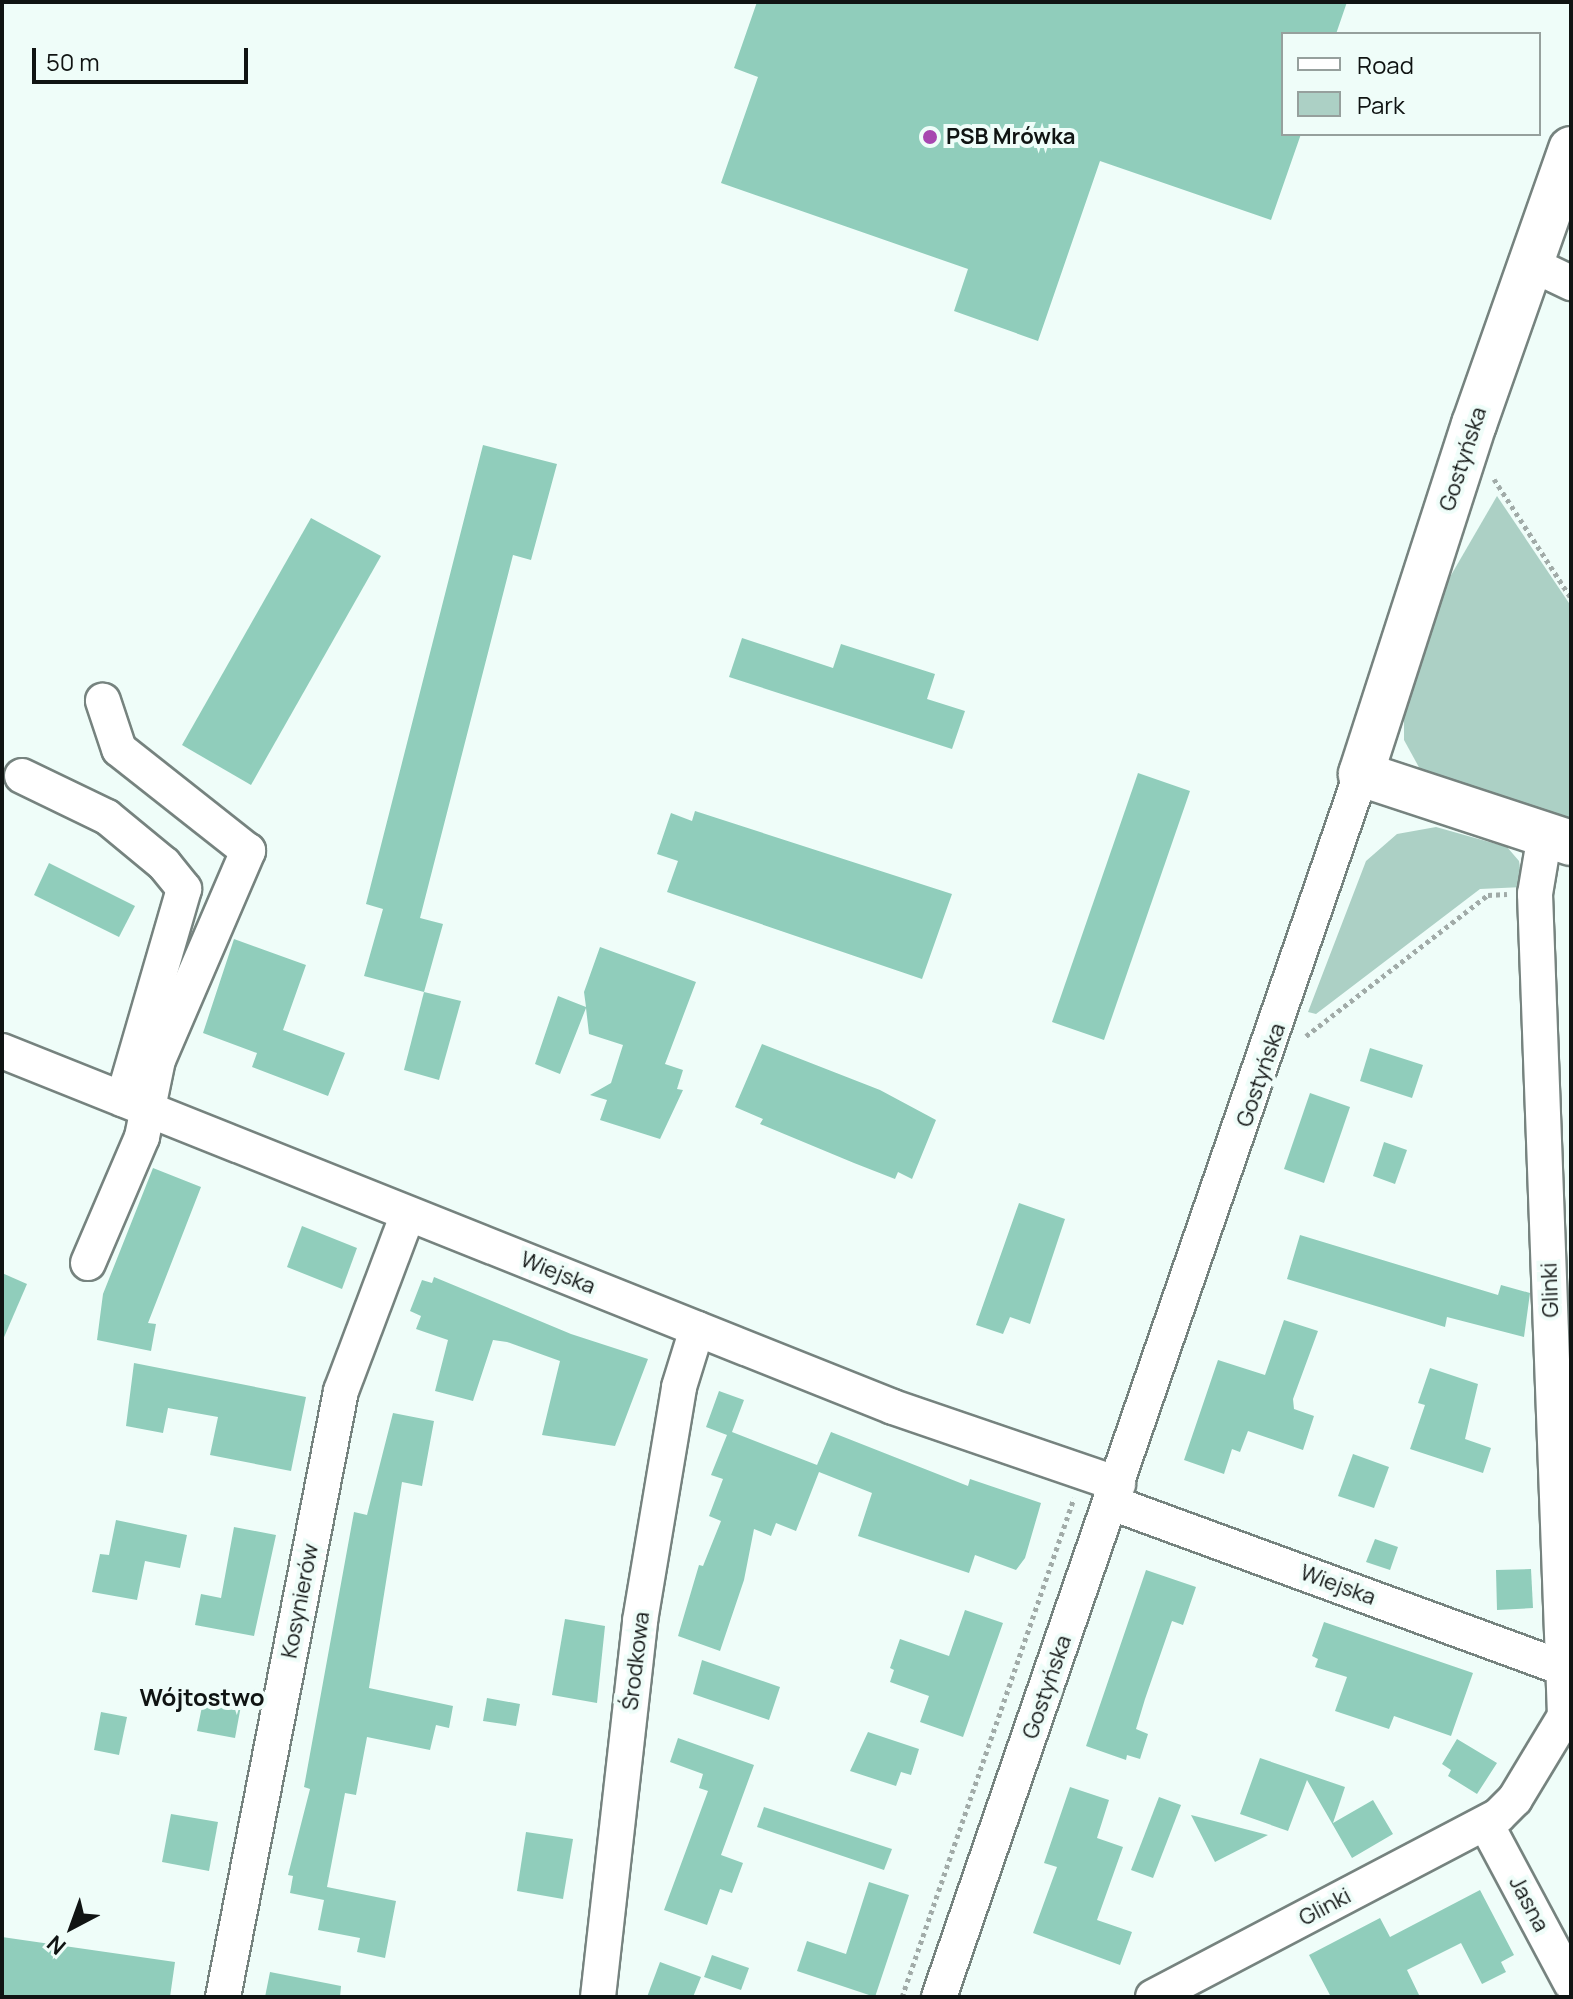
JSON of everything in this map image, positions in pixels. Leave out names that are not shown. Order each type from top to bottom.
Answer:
[{"type":"main road","name":"Gostyńska","points":[[1361,774],[1529,263],[1571,149]]},
{"type":"main road","points":[[1361,774],[1558,838]]},
{"type":"street","points":[[1529,263],[1571,283]]},
{"type":"street","points":[[103,701],[119,749],[248,851],[158,1060],[135,1104]]},
{"type":"street","name":"Gostyńska","points":[[939,1997],[1361,774]]},
{"type":"street","points":[[22,776],[107,817],[164,864],[184,889],[135,1104],[142,1137],[88,1263]]},
{"type":"street","name":"Glinki","points":[[1153,1997],[1486,1824],[1515,1799],[1561,1725],[1567,1708],[1535,894],[1558,838]]},
{"type":"street","name":"Wiejska","points":[[2,1051],[893,1407],[1564,1668]]},
{"type":"street","name":"Kosynierów","points":[[223,1997],[341,1391],[408,1214]]},
{"type":"street","name":"Środkowa","points":[[598,1997],[640,1621],[677,1398],[697,1329]]},
{"type":"street","name":"Jasna","points":[[1486,1824],[1571,1983]]},
{"type":"path","points":[[1493,478],[1571,598]]},
{"type":"path","points":[[1302,1050],[1310,1029],[1488,895],[1535,894]]},
{"type":"path","points":[[902,1997],[1076,1494]]},
{"type":"green space","points":[[1497,496],[1571,606],[1571,824],[1421,771],[1404,740],[1404,709],[1443,589]]},
{"type":"green space","points":[[1436,827],[1507,847],[1519,861],[1523,887],[1480,889],[1316,1014],[1308,1012],[1366,861],[1397,834]]},
{"type":"building","points":[[757,2],[1347,2],[1337,32],[1281,32],[1281,136],[1300,136],[1271,220],[1100,161],[1038,341],[954,311],[968,269],[721,183],[758,77],[734,68]]},
{"type":"building","points":[[483,445],[557,464],[531,560],[513,555],[420,918],[443,924],[424,992],[364,976],[383,909],[366,904]]},
{"type":"building","points":[[311,518],[381,556],[251,785],[182,745]]},
{"type":"building","points":[[742,638],[833,668],[841,644],[935,674],[927,699],[965,711],[952,749],[729,677]]},
{"type":"building","points":[[1138,773],[1190,791],[1104,1040],[1052,1022]]},
{"type":"building","points":[[695,811],[952,894],[922,979],[667,892],[678,861],[657,854],[671,813],[692,821]]},
{"type":"building","points":[[49,863],[135,906],[119,937],[34,895]]},
{"type":"building","points":[[234,939],[306,965],[283,1030],[345,1053],[328,1096],[252,1067],[257,1053],[203,1033]]},
{"type":"building","points":[[600,947],[696,982],[665,1064],[683,1070],[677,1089],[683,1090],[660,1139],[600,1120],[607,1100],[590,1095],[611,1083],[623,1045],[589,1034],[586,1008],[560,1074],[535,1064],[558,996],[586,1007],[584,992]]},
{"type":"building","points":[[424,992],[461,1001],[439,1080],[404,1070]]},
{"type":"building","points":[[762,1044],[880,1090],[936,1120],[912,1179],[898,1172],[895,1179],[854,1163],[760,1124],[763,1119],[735,1107]]},
{"type":"building","points":[[1370,1048],[1423,1065],[1412,1098],[1360,1081]]},
{"type":"building","points":[[1310,1093],[1350,1107],[1324,1183],[1284,1169]]},
{"type":"building","points":[[1384,1142],[1407,1150],[1395,1184],[1373,1176]]},
{"type":"building","points":[[153,1168],[201,1187],[148,1323],[156,1324],[151,1351],[97,1340],[103,1294]]},
{"type":"building","points":[[1019,1203],[1065,1219],[1030,1324],[1010,1317],[1003,1334],[976,1325]]},
{"type":"building","points":[[302,1226],[357,1248],[342,1289],[287,1267]]},
{"type":"building","points":[[1300,1235],[1498,1295],[1501,1285],[1530,1293],[1524,1337],[1447,1317],[1445,1327],[1287,1279]]},
{"type":"building","points":[[2,1273],[27,1284],[2,1342]]},
{"type":"building","points":[[434,1277],[571,1334],[648,1359],[615,1446],[542,1435],[560,1361],[507,1342],[493,1340],[473,1401],[435,1391],[448,1340],[416,1329],[421,1316],[410,1311],[422,1280],[432,1283]]},
{"type":"building","points":[[1284,1320],[1318,1331],[1293,1399],[1294,1409],[1314,1416],[1303,1450],[1248,1431],[1240,1452],[1232,1449],[1224,1474],[1184,1460],[1218,1360],[1265,1375]]},
{"type":"building","points":[[134,1363],[306,1397],[291,1471],[210,1455],[218,1417],[168,1408],[163,1433],[126,1426]]},
{"type":"building","points":[[1430,1368],[1478,1384],[1465,1439],[1491,1448],[1483,1473],[1410,1449],[1425,1405],[1418,1403]]},
{"type":"building","points":[[719,1391],[744,1400],[732,1432],[817,1465],[831,1432],[968,1486],[970,1479],[1041,1503],[1025,1558],[1016,1570],[975,1555],[969,1573],[858,1536],[872,1493],[819,1472],[796,1531],[776,1523],[771,1536],[754,1529],[744,1580],[720,1651],[678,1636],[699,1565],[703,1566],[721,1521],[709,1516],[723,1479],[711,1475],[727,1435],[706,1427]]},
{"type":"building","points":[[393,1413],[434,1421],[422,1486],[402,1482],[369,1688],[453,1706],[449,1728],[436,1725],[430,1750],[367,1737],[356,1795],[345,1793],[327,1887],[396,1901],[385,1958],[357,1952],[360,1938],[318,1930],[324,1900],[290,1893],[293,1876],[288,1875],[310,1789],[304,1787],[354,1512],[367,1515]]},
{"type":"building","points":[[1353,1454],[1389,1467],[1374,1508],[1338,1496]]},
{"type":"building","points":[[116,1520],[187,1535],[180,1568],[145,1561],[137,1600],[92,1592],[100,1554],[109,1555]]},
{"type":"building","points":[[234,1527],[276,1535],[254,1636],[195,1625],[201,1594],[221,1598]]},
{"type":"building","points":[[1375,1539],[1398,1547],[1390,1570],[1366,1562]]},
{"type":"building","points":[[1531,1569],[1533,1608],[1497,1610],[1496,1570]]},
{"type":"building","points":[[1146,1570],[1196,1587],[1183,1625],[1172,1621],[1145,1699],[1136,1729],[1148,1734],[1140,1759],[1127,1755],[1126,1760],[1086,1746]]},
{"type":"building","points":[[965,1610],[1003,1623],[963,1737],[920,1722],[929,1696],[890,1682],[894,1670],[890,1668],[900,1639],[949,1656]]},
{"type":"building","points":[[565,1619],[605,1626],[597,1703],[552,1695]]},
{"type":"building","points":[[1324,1622],[1473,1673],[1451,1736],[1394,1716],[1389,1729],[1335,1711],[1347,1677],[1315,1667],[1318,1659],[1312,1656]]},
{"type":"building","points":[[702,1660],[780,1687],[769,1720],[693,1694]]},
{"type":"building","points":[[205,1692],[242,1700],[235,1738],[197,1731]]},
{"type":"building","points":[[487,1698],[520,1704],[516,1726],[483,1721]]},
{"type":"building","points":[[101,1712],[127,1717],[119,1755],[94,1750]]},
{"type":"building","points":[[868,1732],[919,1749],[911,1775],[901,1772],[896,1786],[850,1771]]},
{"type":"building","points":[[678,1738],[754,1765],[721,1855],[743,1863],[732,1893],[720,1889],[707,1925],[664,1910],[708,1791],[699,1788],[703,1774],[670,1762]]},
{"type":"building","points":[[1457,1739],[1497,1763],[1477,1794],[1448,1776],[1451,1770],[1442,1764]]},
{"type":"building","points":[[1260,1758],[1345,1787],[1333,1823],[1373,1800],[1393,1834],[1352,1858],[1307,1780],[1288,1831],[1240,1814]]},
{"type":"building","points":[[1070,1787],[1109,1800],[1097,1838],[1123,1847],[1097,1920],[1132,1932],[1120,1965],[1033,1933],[1057,1867],[1044,1863]]},
{"type":"building","points":[[1159,1797],[1181,1805],[1153,1878],[1131,1870]]},
{"type":"building","points":[[764,1807],[892,1849],[884,1870],[757,1827]]},
{"type":"building","points":[[171,1814],[218,1822],[209,1871],[162,1862]]},
{"type":"building","points":[[1191,1815],[1268,1835],[1215,1862]]},
{"type":"building","points":[[526,1832],[573,1839],[563,1899],[517,1891]]},
{"type":"building","points":[[869,1882],[909,1895],[875,1997],[797,1971],[807,1941],[846,1954]]},
{"type":"building","points":[[1480,1890],[1514,1955],[1501,1962],[1506,1972],[1482,1984],[1461,1943],[1407,1970],[1420,1997],[1331,1997],[1309,1955],[1380,1918],[1390,1937]]},
{"type":"building","points":[[2,1937],[175,1962],[170,1997],[2,1997]]},
{"type":"building","points":[[712,1955],[749,1968],[741,1990],[704,1977]]},
{"type":"building","points":[[660,1962],[701,1977],[693,1997],[647,1997]]},
{"type":"building","points":[[270,1972],[341,1986],[340,1997],[265,1997]]},
{"type":"place","name":"PSB Mrówka","points":[[930,137]]},
{"type":"district","name":"Wójtostwo","points":[[202,1697]]}]
